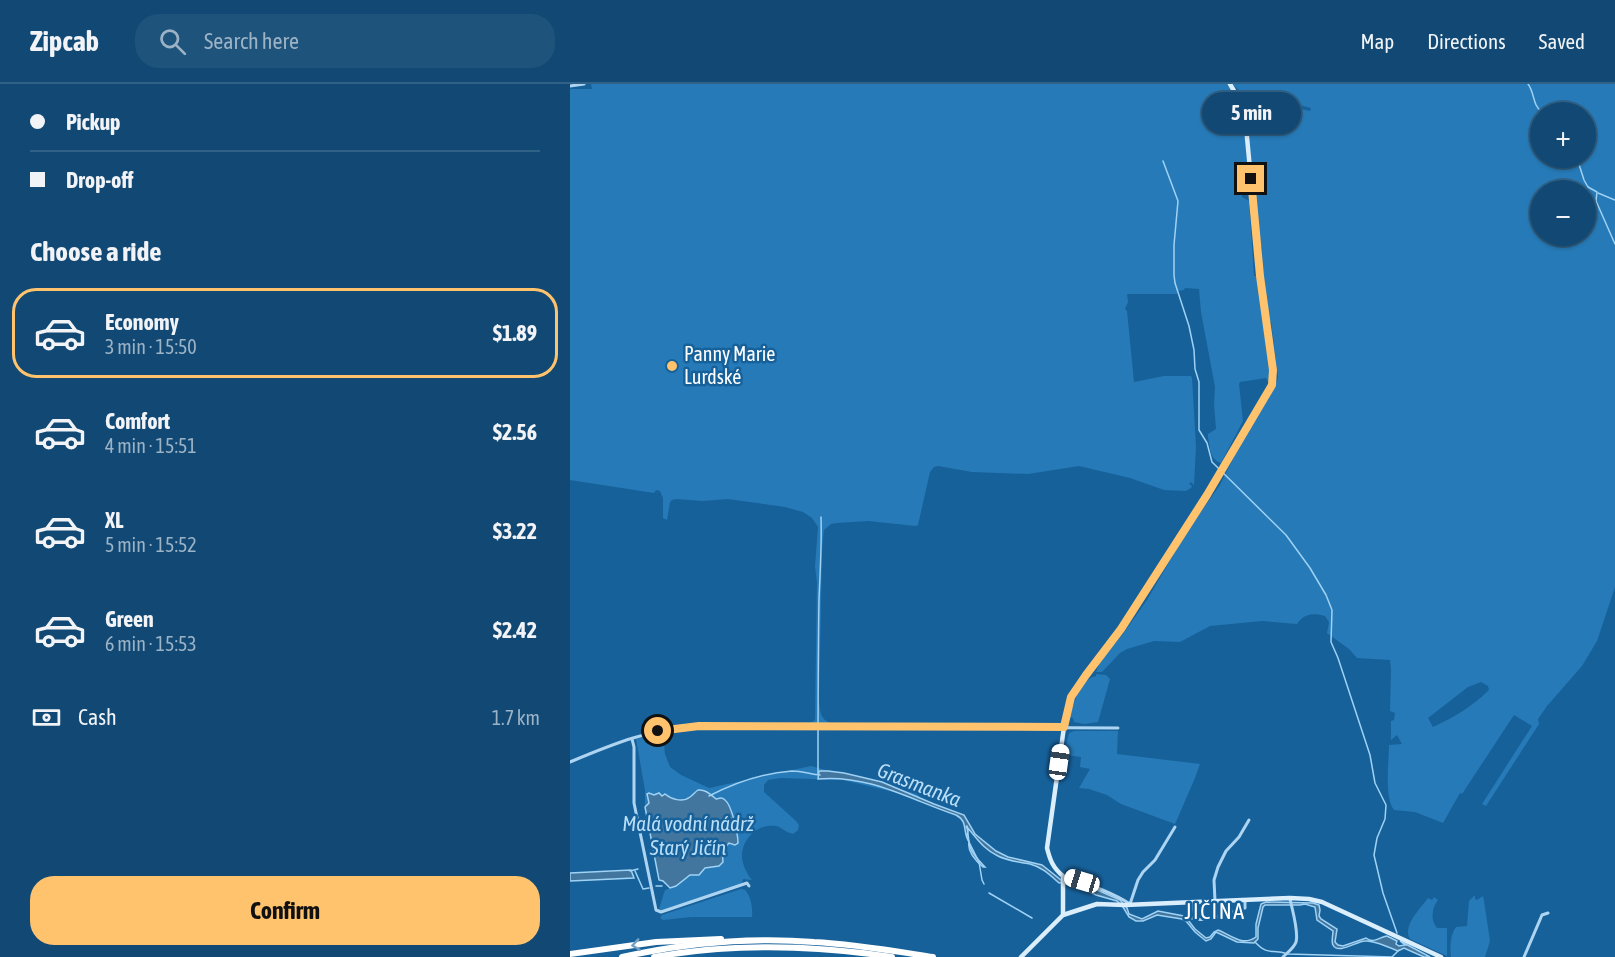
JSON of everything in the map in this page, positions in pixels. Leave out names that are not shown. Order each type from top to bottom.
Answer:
[{"type":"highway","points":[[570,954],[657,942],[713,938],[848,945],[933,957]]},
{"type":"highway","points":[[622,957],[693,945],[757,940]]},
{"type":"highway","points":[[654,957],[728,948],[782,947],[848,951],[892,957]]},
{"type":"highway","points":[[672,957],[686,952]]},
{"type":"street","points":[[570,86],[584,84]]},
{"type":"street","points":[[1063,915],[1063,879],[1051,862],[1047,848],[1064,727],[1071,697],[1121,629],[1221,471],[1272,385],[1273,370],[1260,276],[1245,116],[1243,106],[1230,84]]},
{"type":"street","points":[[570,762],[621,741],[658,731],[699,726],[1118,728]]},
{"type":"street","points":[[632,739],[634,803],[656,910],[661,912],[747,884],[749,886]]},
{"type":"street","points":[[1215,901],[1214,880],[1218,867],[1226,851],[1239,837],[1249,820]]},
{"type":"street","points":[[1125,904],[1143,872],[1155,860],[1174,827]]},
{"type":"street","points":[[1063,879],[1082,881],[1117,896],[1125,904]]},
{"type":"street","points":[[1021,957],[1063,915],[1097,904],[1245,900],[1290,902],[1309,899],[1322,902],[1441,957]]},
{"type":"street","points":[[1193,902],[1190,917],[1198,920],[1245,908],[1245,900]]},
{"type":"street","points":[[1284,956],[1296,942],[1297,934],[1290,902]]},
{"type":"street","points":[[1524,957],[1542,915],[1548,913]]},
{"type":"shaded area","points":[[591,84],[1228,84],[1241,105],[1243,115],[1250,195],[1242,195],[1242,197],[1249,201],[1254,276],[1257,276],[1258,284],[1263,286],[1262,247],[1259,247],[1244,96],[1310,111],[1311,108],[1248,92],[1242,93],[1232,84],[1615,84],[1615,587],[1597,641],[1582,666],[1538,719],[1539,724],[1486,806],[1482,804],[1532,726],[1514,715],[1462,794],[1460,793],[1443,823],[1415,812],[1394,810],[1388,788],[1389,745],[1402,744],[1397,735],[1391,740],[1391,721],[1394,720],[1395,713],[1390,711],[1390,660],[1357,658],[1327,633],[1329,622],[1325,616],[1309,615],[1297,624],[1262,621],[1210,626],[1180,642],[1154,641],[1127,649],[1102,672],[1096,672],[1101,660],[1147,600],[1188,530],[1220,485],[1278,377],[1271,321],[1265,322],[1271,372],[1269,384],[1266,378],[1240,382],[1243,421],[1221,463],[1217,461],[1211,453],[1208,437],[1208,434],[1216,429],[1215,387],[1199,289],[1185,288],[1177,294],[1127,294],[1128,302],[1125,309],[1134,382],[1164,376],[1191,376],[1192,378],[1196,446],[1194,485],[1191,482],[1189,484],[1191,488],[1186,491],[1164,490],[1130,478],[1079,466],[1028,474],[972,472],[938,466],[930,472],[918,525],[868,521],[831,524],[824,530],[822,550],[820,711],[822,717],[830,723],[883,723],[883,726],[767,724],[809,723],[815,719],[817,583],[815,566],[818,527],[812,518],[803,512],[785,507],[728,499],[703,501],[676,499],[670,502],[667,520],[663,518],[663,498],[660,491],[656,490],[654,493],[570,480],[570,89],[592,89]],"holes":[[[1481,682],[1488,686],[1489,690],[1476,702],[1433,727],[1428,718],[1468,687]]]},
{"type":"shaded area","points":[[1096,674],[1106,675],[1110,679],[1098,722],[1084,724],[1074,722],[1070,717],[1078,693],[1085,682]]},
{"type":"shaded area","points":[[1118,731],[1117,754],[1200,764],[1175,824],[1121,804],[1107,795],[1079,788],[1090,769],[1080,767],[1081,757],[1066,755],[1069,733]]},
{"type":"shaded area","points":[[663,734],[665,754],[670,767],[681,775],[709,788],[811,766],[917,794],[920,797],[919,802],[898,793],[843,780],[781,778],[768,780],[764,785],[764,792],[796,821],[799,825],[798,830],[793,834],[778,827],[769,826],[757,830],[747,839],[742,851],[743,864],[752,880],[743,879],[742,883],[661,911],[659,909],[665,890],[676,886],[690,875],[696,875],[711,868],[722,857],[728,845],[739,841],[727,801],[722,798],[716,799],[709,793],[696,791],[687,798],[679,800],[660,795],[645,807],[645,790],[636,739]]},
{"type":"shaded area","points":[[741,889],[745,890],[749,896],[752,917],[691,917],[663,920],[660,918],[662,915]]},
{"type":"shaded area","points":[[1475,895],[1477,900],[1483,896],[1484,901],[1490,941],[1485,957],[1451,957],[1453,934],[1456,927],[1467,926],[1469,901]]},
{"type":"shaded area","points":[[1434,897],[1438,900],[1434,906],[1433,921],[1437,928],[1447,928],[1447,956],[1410,939],[1408,934],[1410,923],[1417,912],[1428,898],[1432,900]]},
{"type":"water","points":[[819,771],[844,773],[882,782],[964,815],[975,834],[996,851],[1008,857],[1042,865],[1061,880],[1084,884],[1120,900],[1129,914],[1142,919],[1158,911],[1184,916],[1206,938],[1218,930],[1246,941],[1256,937],[1256,924],[1261,904],[1266,902],[1313,903],[1319,905],[1321,919],[1337,929],[1335,942],[1338,945],[1343,946],[1366,938],[1374,940],[1387,936],[1397,941],[1396,944],[1399,946],[1405,945],[1400,941],[1430,957],[1424,957],[1404,948],[1398,951],[1368,941],[1339,949],[1335,948],[1332,942],[1333,931],[1317,920],[1315,907],[1305,904],[1265,905],[1258,928],[1258,939],[1254,943],[1237,942],[1216,932],[1211,939],[1206,941],[1182,919],[1157,915],[1143,921],[1136,921],[1129,917],[1117,901],[1065,882],[1059,883],[1038,867],[1006,859],[993,853],[966,826],[969,842],[967,838],[963,821],[956,815],[872,784],[836,778],[818,779]]},
{"type":"water","name":"Malá vodní nádrž Starý Jičín","points":[[698,790],[705,791],[716,799],[723,798],[728,803],[738,843],[727,845],[723,852],[723,862],[719,866],[705,868],[699,875],[690,875],[670,888],[659,880],[645,807],[649,803],[647,794],[659,793],[662,796],[665,794],[673,799],[684,800]]},
{"type":"water","points":[[969,842],[974,855],[985,867],[980,865],[973,856],[969,849]]},
{"type":"water","points":[[631,870],[634,878],[570,881],[570,873]]},
{"type":"waterway","name":"Grasmanka","points":[[1528,84],[1536,102]]},
{"type":"waterway","points":[[1163,161],[1178,201],[1174,275],[1194,350],[1195,369],[1199,382],[1199,430],[1207,443],[1212,462],[1286,535],[1310,568],[1332,610],[1331,642],[1370,755],[1375,783],[1386,805],[1385,819],[1377,838],[1374,855],[1383,893],[1397,933]]},
{"type":"waterway","name":"Grasmanka","points":[[1580,168],[1588,187],[1597,192],[1596,201],[1615,244]]},
{"type":"waterway","points":[[1598,193],[1615,200]]},
{"type":"waterway","points":[[818,774],[821,517]]},
{"type":"waterway","name":"Grasmanka","points":[[709,796],[760,776],[792,771],[820,775]]},
{"type":"waterway","points":[[967,826],[969,842],[979,862],[984,884]]},
{"type":"waterway","name":"Grasmanka","points":[[630,871],[638,869]]},
{"type":"waterway","points":[[635,871],[643,889],[649,888]]},
{"type":"waterway","points":[[656,886],[662,886]]},
{"type":"waterway","points":[[989,893],[1032,918]]},
{"type":"waterway","points":[[1255,942],[1267,951],[1288,954],[1392,957],[1399,950]]},
{"type":"place","name":"Panny Marie Lurdské","points":[[672,366]]},
{"type":"district","name":"JIČINA","points":[[1215,911]]},
{"type":"route","points":[[658,731],[699,726],[1064,727],[1071,697],[1121,629],[1207,495],[1272,385],[1273,370],[1260,276],[1251,179]]}]
